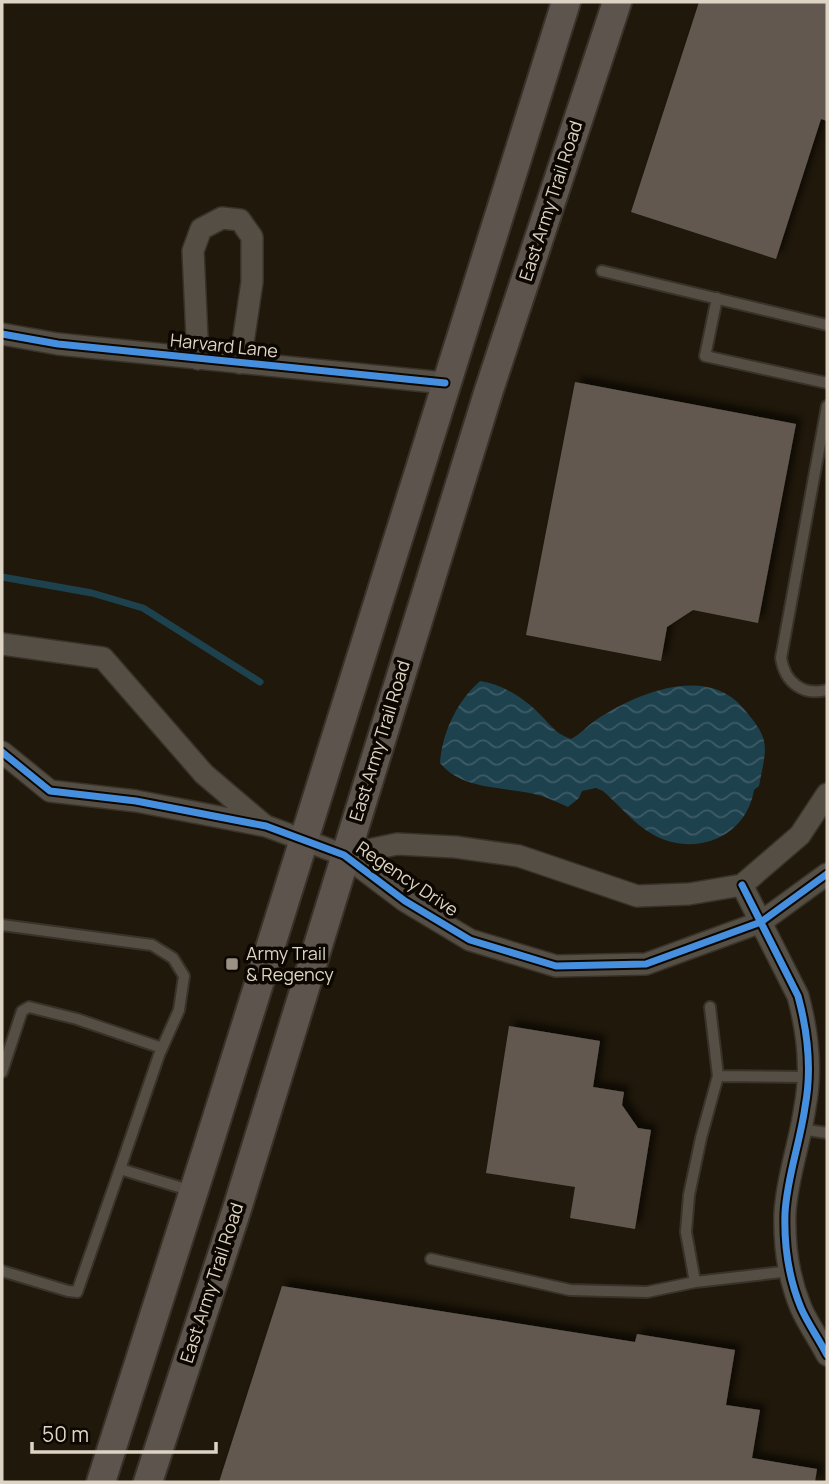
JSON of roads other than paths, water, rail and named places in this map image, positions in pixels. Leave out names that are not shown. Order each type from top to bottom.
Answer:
[{"type":"main road","points":[[100,1482],[195,1192],[445,383],[566,2]]},
{"type":"main road","name":"East Army Trail Road","points":[[148,1482],[236,1212],[489,390],[617,2]]},
{"type":"street","points":[[198,359],[192,251],[201,229],[222,218],[240,220],[252,237],[252,282],[240,363]]},
{"type":"street","name":"Harvard Lane","points":[[2,334],[58,344],[445,383]]},
{"type":"street","name":"Regency Drive","points":[[2,644],[103,658],[204,774],[266,827]]},
{"type":"street","name":"Regency Drive","points":[[2,752],[50,792],[136,801],[266,827],[344,855],[405,901],[470,940],[556,966],[646,964],[761,922],[827,874]]},
{"type":"street","points":[[827,794],[800,835],[742,885],[798,996],[808,1047],[808,1077],[801,1129],[785,1213],[788,1261],[801,1307],[827,1355]]},
{"type":"street","name":"Regency Drive","points":[[344,855],[397,844],[468,848],[519,856],[637,896],[689,894],[742,885]]},
{"type":"lane","points":[[602,271],[827,325]]},
{"type":"lane","points":[[717,298],[705,356],[827,383]]},
{"type":"lane","points":[[827,406],[781,659],[782,669],[796,686],[816,693],[827,690]]},
{"type":"lane","points":[[2,925],[152,945],[173,958],[184,976],[179,1010],[162,1048],[77,1292],[2,1271]]},
{"type":"lane","points":[[2,1072],[22,1011],[29,1007],[77,1019],[162,1048]]},
{"type":"lane","points":[[695,1282],[686,1232],[688,1195],[718,1076],[710,1007]]},
{"type":"lane","points":[[718,1076],[808,1077]]},
{"type":"lane","points":[[801,1129],[827,1133]]},
{"type":"lane","points":[[120,1169],[195,1192]]},
{"type":"lane","points":[[431,1259],[570,1290],[647,1293],[695,1282],[791,1271]]},
{"type":"water","points":[[480,681],[500,686],[518,696],[557,731],[571,739],[612,710],[650,693],[691,686],[710,688],[728,695],[743,708],[762,736],[765,752],[759,786],[754,790],[749,807],[741,820],[729,831],[716,839],[685,844],[668,841],[645,830],[603,791],[596,788],[582,791],[579,798],[568,807],[542,796],[474,784],[461,779],[440,763],[452,718],[464,698]]},
{"type":"waterway","points":[[2,577],[92,593],[143,608],[260,682]]},
{"type":"place","name":"Army Trail & Regency","points":[[232,964]]}]
